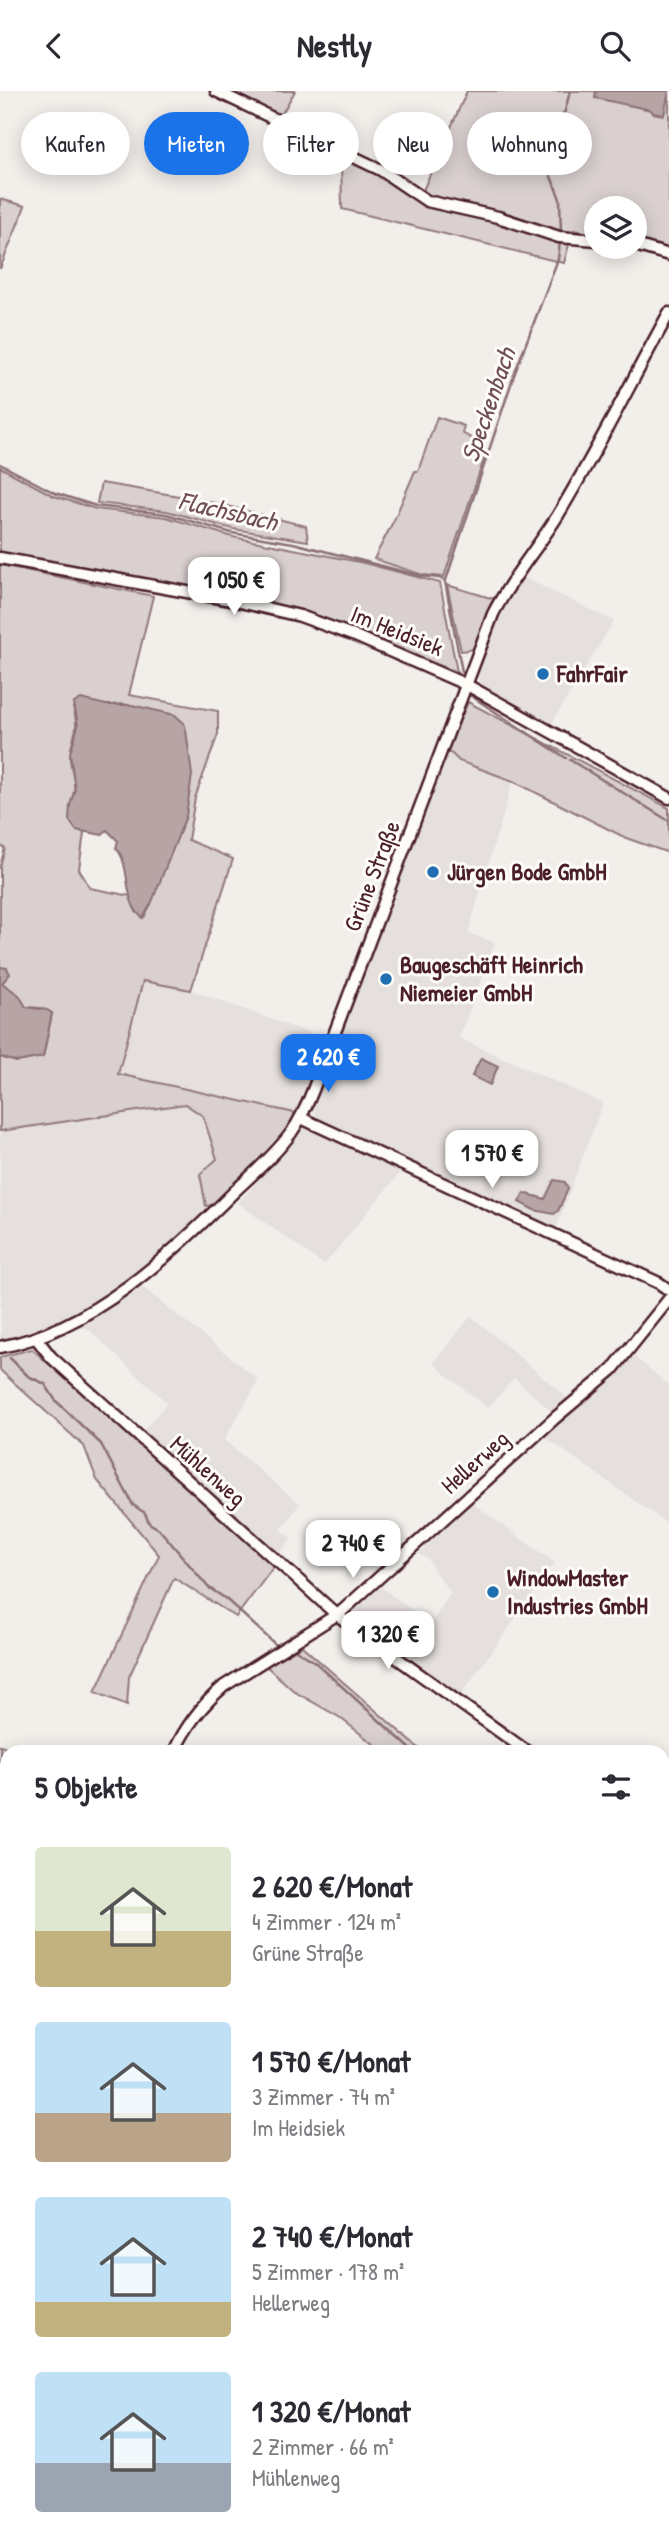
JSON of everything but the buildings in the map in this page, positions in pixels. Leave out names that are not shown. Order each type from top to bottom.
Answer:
[{"type":"street","points":[[216,91],[381,170],[427,201],[498,217],[559,237],[584,239]]},
{"type":"street","points":[[647,249],[669,255]]},
{"type":"street","name":"Grüne Straße","points":[[0,1347],[36,1338],[100,1304],[172,1252],[271,1156],[301,1118],[502,597],[573,491],[669,313]]},
{"type":"street","name":"Im Heidsiek","points":[[0,558],[189,591],[300,617],[355,636],[467,685],[669,798]]},
{"type":"street","points":[[301,1118],[659,1283],[669,1290]]},
{"type":"street","name":"Hellerweg","points":[[178,1745],[193,1717],[225,1686],[337,1615],[555,1417],[612,1370],[669,1299]]},
{"type":"street","name":"Mühlenweg","points":[[36,1338],[51,1357],[337,1615],[518,1745]]},
{"type":"shaded area","points":[[228,91],[295,91],[283,112],[270,112]]},
{"type":"shaded area","points":[[467,91],[669,91],[669,251],[647,245],[647,196],[584,196],[584,232],[573,230],[564,263],[342,209],[341,175],[359,175],[359,166],[373,172],[373,175],[387,179],[422,202],[430,175],[453,175],[453,123]]},
{"type":"shaded area","points":[[596,91],[669,91],[664,115],[595,98]]},
{"type":"shaded area","points":[[0,199],[25,206],[0,269]]},
{"type":"shaded area","points":[[437,417],[464,426],[462,433],[471,438],[485,456],[444,577],[423,575],[374,559],[415,471],[418,471]]},
{"type":"shaded area","points":[[0,467],[54,496],[96,509],[166,517],[233,537],[364,563],[440,583],[457,672],[301,611],[230,594],[0,553]]},
{"type":"shaded area","points":[[101,483],[203,500],[306,526],[308,541],[233,529],[167,511],[97,503]]},
{"type":"shaded area","points":[[0,565],[153,596],[129,695],[218,711],[218,734],[195,798],[188,840],[233,859],[191,990],[143,981],[118,1074],[299,1114],[271,1151],[215,1205],[206,1206],[200,1174],[217,1159],[203,1116],[185,1104],[0,1131],[0,1057],[17,1062],[43,1057],[52,1014],[40,1008],[26,1007],[2,983],[0,866],[5,848],[0,846]],"holes":[[[123,704],[175,715],[186,816],[145,916],[136,912],[131,896],[90,888],[79,869],[84,833],[73,825],[70,815],[74,786],[70,757],[76,729],[73,708]]]},
{"type":"shaded area","points":[[521,576],[614,621],[550,726],[483,687],[479,681],[478,674],[491,635],[506,598]]},
{"type":"shaded area","points":[[447,585],[494,599],[475,649],[461,651]]},
{"type":"shaded area","points":[[81,699],[106,705],[132,705],[175,715],[184,723],[186,730],[192,775],[186,816],[143,918],[136,911],[129,894],[124,864],[116,848],[118,841],[107,830],[102,835],[76,830],[69,820],[75,789],[70,753],[78,726],[74,703]]},
{"type":"shaded area","points":[[468,702],[669,808],[669,853],[626,838],[513,781],[459,761],[446,751]]},
{"type":"shaded area","points":[[446,751],[459,761],[513,781],[468,933],[495,943],[459,1038],[603,1103],[555,1231],[321,1122],[313,1109]]},
{"type":"shaded area","points":[[0,967],[7,968],[10,974],[2,983],[19,995],[26,1007],[52,1013],[43,1057],[17,1062],[0,1057]]},
{"type":"shaded area","points":[[143,981],[191,990],[328,1040],[299,1114],[117,1074]]},
{"type":"shaded area","points":[[481,1058],[498,1066],[490,1085],[472,1076]]},
{"type":"shaded area","points":[[185,1104],[203,1116],[217,1159],[200,1174],[206,1206],[192,1228],[158,1257],[97,1299],[57,1321],[1,1341],[0,1131]]},
{"type":"shaded area","points":[[316,1127],[403,1169],[324,1265],[238,1203],[304,1128]]},
{"type":"shaded area","points":[[554,1180],[565,1182],[568,1189],[554,1214],[534,1210],[519,1202],[524,1193],[545,1199]]},
{"type":"shaded area","points":[[141,1286],[259,1380],[224,1440],[300,1504],[281,1529],[292,1538],[278,1555],[142,1432],[167,1403],[88,1329],[75,1326]]},
{"type":"shaded area","points":[[471,1316],[570,1400],[552,1412],[514,1378],[488,1408],[450,1378],[433,1363]]},
{"type":"shaded area","points":[[32,1349],[275,1565],[236,1617],[174,1578],[129,1677],[127,1705],[95,1692],[159,1555],[97,1480],[84,1446],[0,1370],[0,1357]]},
{"type":"shaded area","points":[[631,1354],[669,1385],[669,1520],[666,1523],[542,1435],[614,1375]]},
{"type":"shaded area","points":[[472,1503],[555,1563],[460,1696],[349,1615],[381,1587],[430,1624],[451,1593],[428,1559],[419,1554]]},
{"type":"shaded area","points":[[302,1646],[415,1745],[375,1745],[339,1717],[295,1692],[266,1666]]},
{"type":"waterway","name":"Speckenbach","points":[[561,233],[560,199],[550,174],[558,122],[565,111],[570,91]]},
{"type":"waterway","name":"Speckenbach","points":[[446,580],[514,375],[558,259],[560,242]]},
{"type":"waterway","name":"Flachsbach","points":[[0,464],[55,493],[96,506],[166,514],[232,533],[293,543],[421,576],[439,578],[445,581],[462,672]]},
{"type":"waterway","name":"Flachsbach","points":[[471,696],[566,758]]},
{"type":"waterway","name":"Flachsbach","points":[[570,760],[669,821]]},
{"type":"waterway","points":[[10,1358],[28,1376],[45,1384],[56,1401],[101,1444],[133,1505],[145,1513],[149,1523],[159,1529],[208,1587],[226,1599],[276,1645]]},
{"type":"waterway","points":[[296,1650],[315,1662],[406,1745]]},
{"type":"place","name":"FahrFair","points":[[543,674]]},
{"type":"place","name":"Jürgen Bode GmbH","points":[[433,872]]},
{"type":"place","name":"Baugeschäft Heinrich Niemeier GmbH","points":[[386,979]]},
{"type":"place","name":"WindowMaster Industries GmbH","points":[[493,1592]]}]
